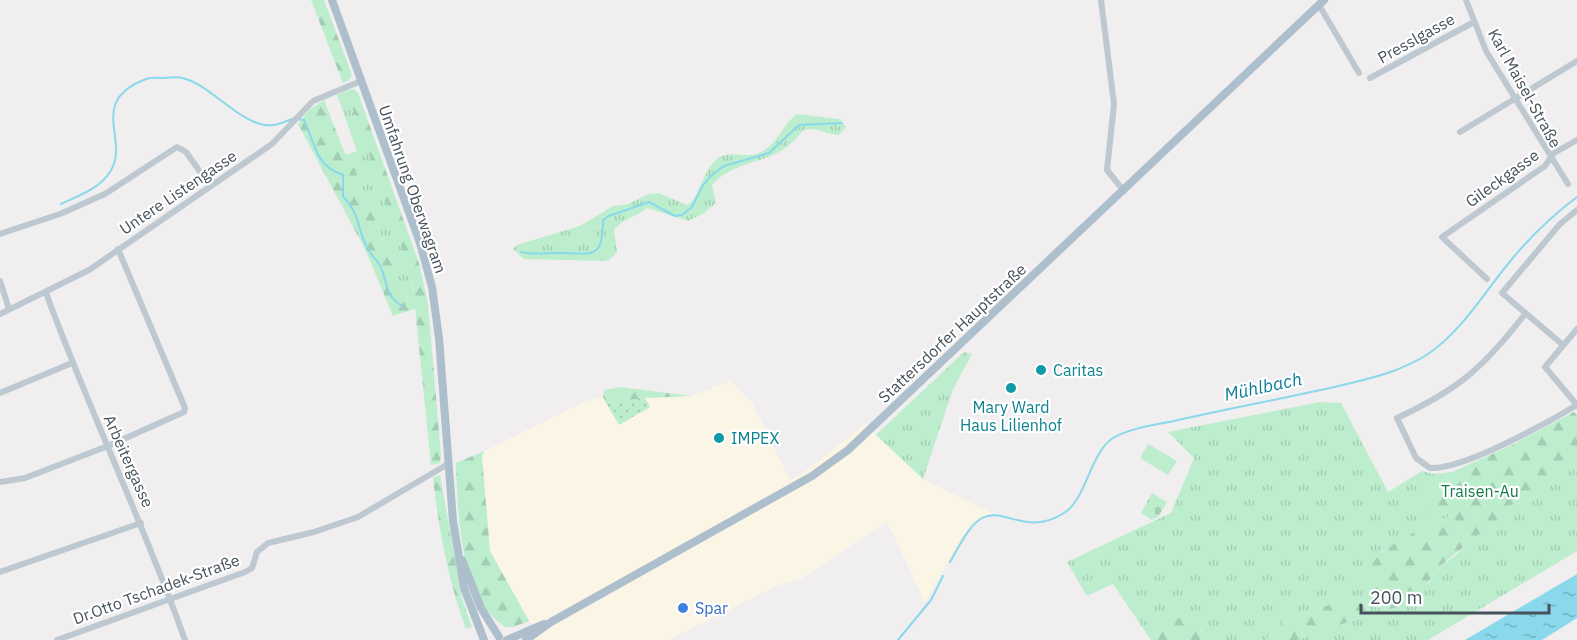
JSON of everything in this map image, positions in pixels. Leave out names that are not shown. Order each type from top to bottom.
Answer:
[{"type":"main road","name":"Umfahrung Oberwagram","points":[[332,0],[420,243],[432,287],[439,338],[448,464],[458,552],[463,571]]},
{"type":"main road","name":"Stattersdorfer Hauptstraße","points":[[526,640],[551,622],[812,476],[848,450],[1322,2]]},
{"type":"main road","points":[[463,571],[481,608],[505,639]]},
{"type":"main road","points":[[463,571],[468,600],[484,640]]},
{"type":"main road","name":"Stattersdorfer Hauptstraße","points":[[489,640],[505,639],[551,622]]},
{"type":"street","points":[[1101,0],[1114,104],[1107,170],[1124,191]]},
{"type":"street","name":"Karl Maisel-Straße","points":[[1466,0],[1486,51],[1550,159],[1568,184]]},
{"type":"street","points":[[1322,2],[1359,73]]},
{"type":"street","name":"Presslgasse","points":[[1370,78],[1474,22]]},
{"type":"street","points":[[1460,132],[1577,61]]},
{"type":"street","name":"Untere Listengasse","points":[[0,314],[89,270],[272,144],[295,122],[300,114],[319,98],[361,81]]},
{"type":"street","name":"Gileckgasse","points":[[1486,279],[1442,237],[1545,166],[1554,153],[1577,140]]},
{"type":"street","points":[[0,234],[60,214],[105,194],[177,147],[186,152],[210,186]]},
{"type":"street","points":[[1563,345],[1502,293],[1560,224],[1577,210]]},
{"type":"street","points":[[0,482],[25,478],[182,414],[185,408],[118,249]]},
{"type":"street","points":[[0,281],[9,309]]},
{"type":"street","name":"Arbeitergasse","points":[[46,293],[72,363],[141,523],[185,640]]},
{"type":"street","points":[[1525,314],[1500,346],[1471,376],[1437,400],[1397,418],[1416,458],[1430,468],[1447,466],[1530,434],[1577,405],[1545,367],[1577,329]]},
{"type":"street","points":[[0,393],[72,363]]},
{"type":"street","name":"Dr.Otto Tschadek-Straße","points":[[57,640],[76,637],[244,572],[252,567],[257,552],[268,543],[314,532],[375,509],[448,464]]},
{"type":"street","points":[[0,572],[141,523]]},
{"type":"shaded area","points":[[730,381],[753,404],[790,480],[807,470],[865,424],[923,479],[992,513],[973,522],[959,541],[925,603],[887,521],[802,578],[779,585],[669,640],[532,640],[538,636],[490,551],[482,456],[484,451],[584,402],[603,397],[619,424],[650,407],[645,398],[691,396]]},
{"type":"green space","points":[[311,0],[324,0],[352,75],[348,81],[343,83]]},
{"type":"green space","points":[[353,89],[358,93],[419,263],[428,304],[441,455],[440,463],[431,465],[413,288],[398,235],[346,91]]},
{"type":"green space","points":[[346,91],[396,225],[416,308],[411,310],[349,154],[357,151],[337,95]]},
{"type":"green space","points":[[324,100],[345,154],[349,154],[411,310],[393,316],[365,249],[298,124],[309,110]]},
{"type":"green space","points":[[797,114],[840,119],[846,127],[839,135],[813,129],[803,130],[782,150],[734,169],[712,185],[716,203],[704,213],[688,221],[647,208],[621,223],[614,230],[617,252],[608,261],[524,259],[513,249],[517,245],[580,226],[613,206],[628,204],[649,194],[659,193],[687,205],[695,197],[708,170],[717,159],[733,154],[754,155],[765,150]]},
{"type":"green space","points":[[964,352],[972,354],[953,389],[923,479],[876,435]]},
{"type":"green space","points":[[620,387],[691,396],[606,403],[603,397],[604,390]]},
{"type":"green space","points":[[645,398],[650,407],[619,425],[606,403]]},
{"type":"green space","points":[[1320,402],[1341,403],[1388,492],[1422,471],[1433,474],[1452,472],[1422,498],[1457,512],[1381,552],[1428,584],[1439,567],[1455,556],[1506,507],[1534,499],[1564,467],[1577,466],[1577,551],[1428,640],[1297,640],[1362,617],[1368,608],[1364,600],[1354,597],[1288,618],[1265,640],[1208,640],[1201,629],[1166,624],[1151,640],[1113,584],[1087,596],[1067,562],[1171,513],[1194,458],[1168,432]]},
{"type":"green space","name":"Traisen-Au","points":[[1574,412],[1577,415],[1577,466],[1564,467],[1544,491],[1534,499],[1506,507],[1503,515],[1439,567],[1415,601],[1391,609],[1376,608],[1368,594],[1374,583],[1365,577],[1370,566],[1390,547],[1417,531],[1456,513],[1425,512],[1421,507],[1422,498],[1452,472],[1510,446]]},
{"type":"green space","points":[[1148,444],[1177,461],[1168,475],[1140,458]]},
{"type":"green space","points":[[484,451],[482,456],[490,551],[529,621],[513,627],[505,627],[493,617],[478,597],[471,579],[462,540],[456,463]]},
{"type":"green space","points":[[440,475],[462,599],[472,627],[466,629],[449,574],[441,536],[433,478]]},
{"type":"green space","points":[[1152,493],[1167,502],[1158,517],[1152,520],[1141,513]]},
{"type":"green space","points":[[1354,597],[1364,600],[1368,608],[1362,617],[1297,640],[1265,640],[1288,618]]},
{"type":"green space","points":[[1183,616],[1194,620],[1208,640],[1151,640],[1166,624]]},
{"type":"water","points":[[1577,574],[1577,618],[1542,640],[1465,640]]},
{"type":"waterway","points":[[61,204],[94,187],[110,172],[115,160],[113,122],[118,99],[128,88],[146,79],[178,77],[193,82],[250,120],[262,124],[274,125],[292,119]]},
{"type":"waterway","points":[[297,119],[304,120],[321,160],[343,175],[343,196],[353,209],[364,240],[381,267],[390,295],[402,306]]},
{"type":"waterway","points":[[521,252],[535,254],[593,252],[601,242],[603,220],[609,216],[649,202],[675,216],[682,215],[692,207],[703,185],[724,166],[769,153],[799,125],[842,123]]},
{"type":"waterway","name":"Mühlbach","points":[[950,562],[968,532],[982,518],[990,515],[1039,522],[1051,520],[1064,513],[1078,498],[1099,454],[1113,438],[1143,427],[1354,382],[1387,373],[1418,360],[1452,334],[1527,242],[1577,197]]},
{"type":"waterway","name":"Mühlbach","points":[[898,640],[931,600],[943,576]]},
{"type":"place","name":"Caritas","points":[[1041,370]]},
{"type":"place","name":"Mary Ward Haus Lilienhof","points":[[1011,388]]},
{"type":"place","name":"IMPEX","points":[[719,438]]},
{"type":"place","name":"Spar","points":[[683,608]]}]
